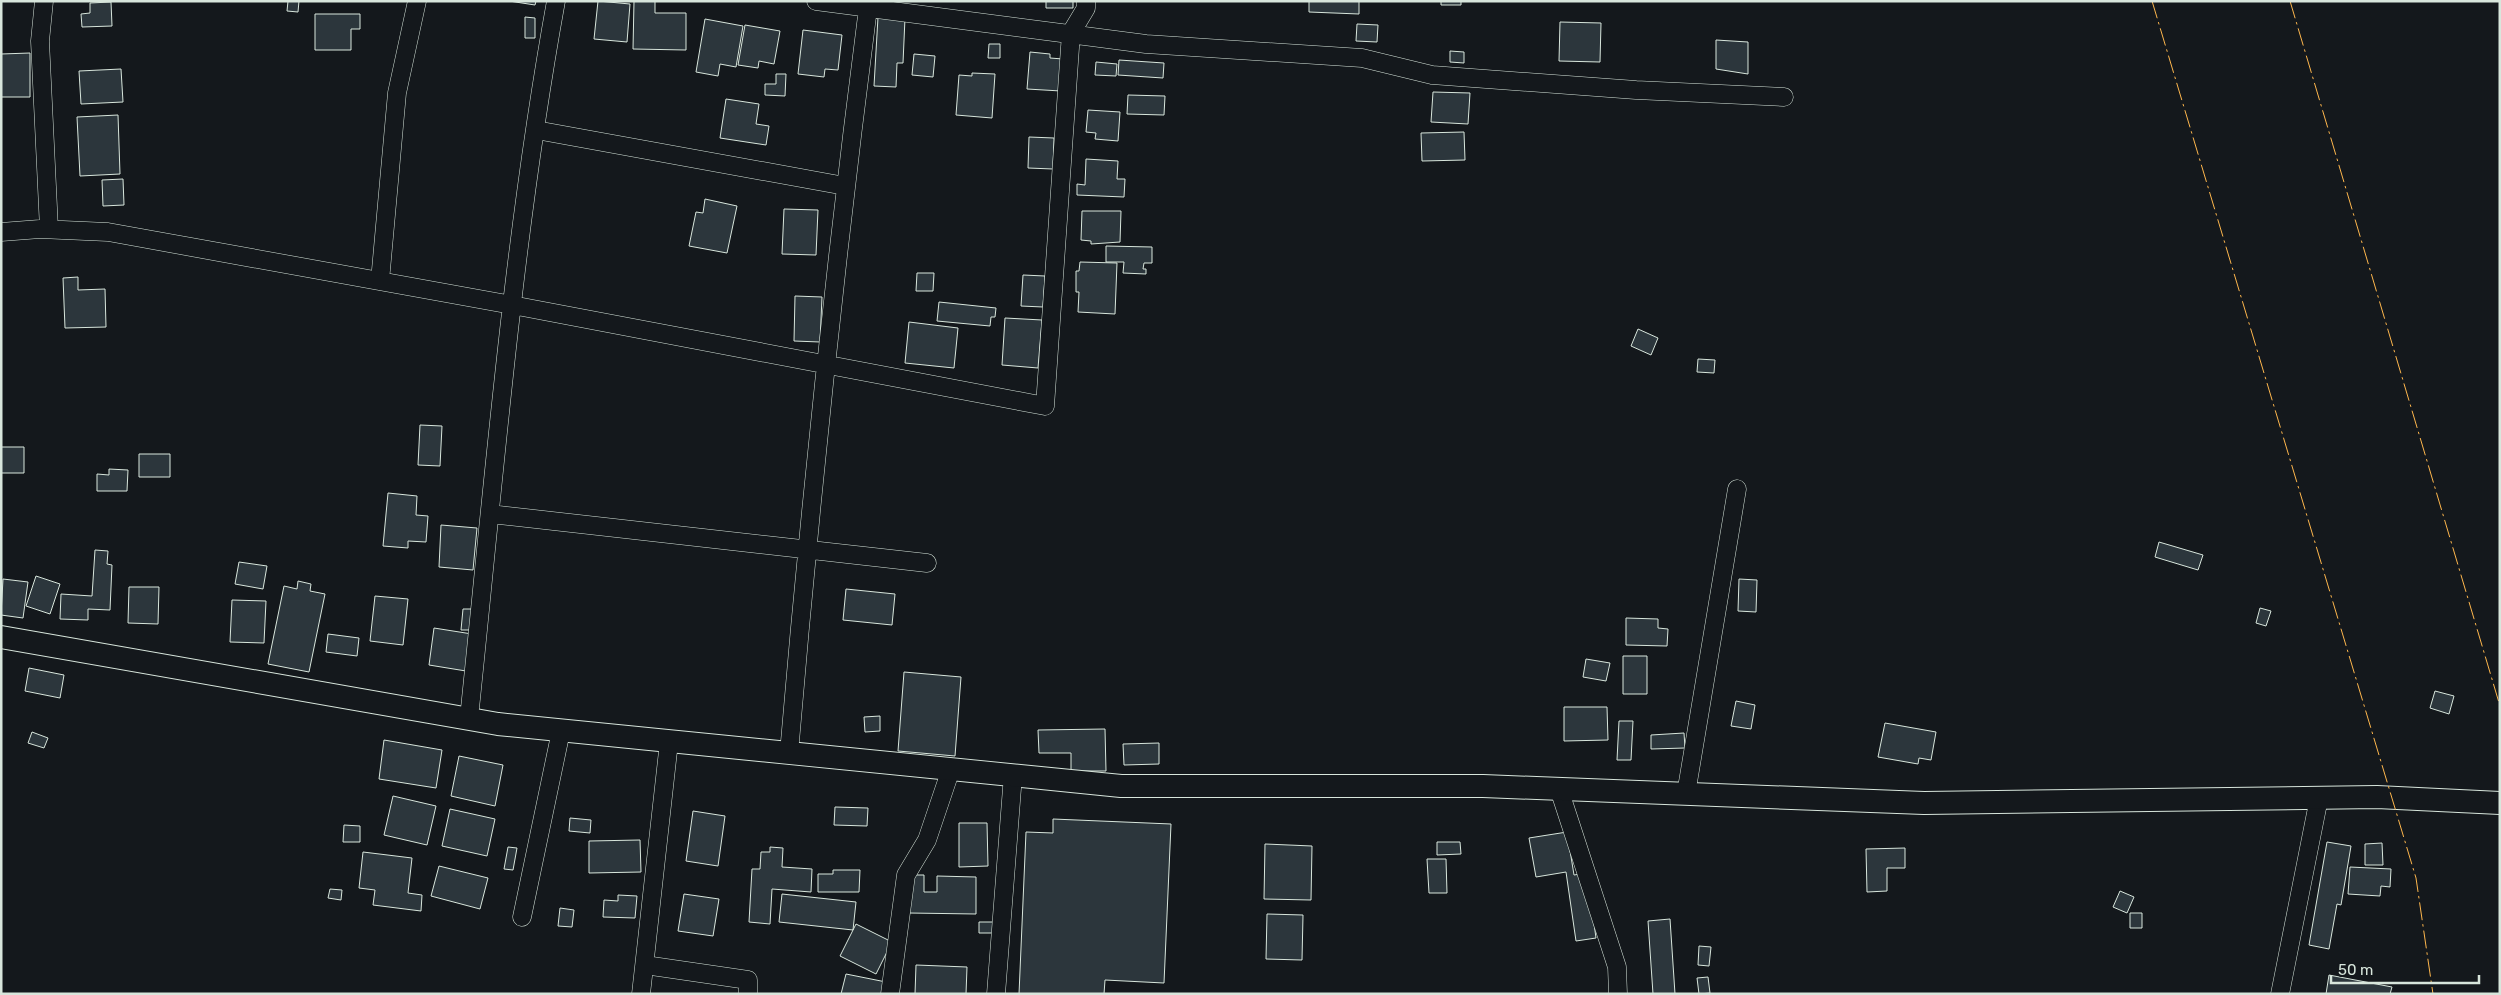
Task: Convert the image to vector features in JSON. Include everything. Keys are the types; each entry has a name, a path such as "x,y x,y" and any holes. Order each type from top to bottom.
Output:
{"street":[{"path":"44,1 40,41 49,229"},
{"path":"380,281 397,93 417,1"},
{"path":"469,718 512,304 556,1"},
{"path":"816,1 1146,44 1362,58 1432,75 1636,90 1784,98"},
{"path":"1,232 49,229 108,232 512,304 1045,406 1071,33 1086,8 1086,1"},
{"path":"789,753 806,548 845,186 868,8"},
{"path":"536,130 845,186"},
{"path":"1686,794 1736,489"},
{"path":"490,514 927,562"},
{"path":"1,637 498,724 1121,786 1483,786 1924,803 2377,797 2500,803"},
{"path":"522,916 562,731"},
{"path":"641,994 669,742"},
{"path":"890,994 906,875 927,840 951,769"},
{"path":"996,994 1013,775"},
{"path":"1559,789 1617,967 1618,994"},
{"path":"2280,994 2319,798"},
{"path":"644,965 748,980 748,994"}],"building":[{"path":"288,1 299,1 298,12 287,11"},
{"path":"509,1 536,1 535,5"},
{"path":"598,1 630,4 627,42 594,39"},
{"path":"634,1 655,1 655,13 686,13 686,50 633,49"},
{"path":"1046,1 1073,1 1073,8 1046,8"},
{"path":"1309,1 1359,1 1359,14 1309,12"},
{"path":"1441,1 1461,1 1461,5 1441,5"},
{"path":"111,2 112,26 82,27 81,14 90,13 90,3"},
{"path":"315,14 360,14 360,29 351,29 351,50 315,50"},
{"path":"525,17 535,18 535,38 525,38"},
{"path":"878,17 905,18 903,63 897,63 896,87 874,86"},
{"path":"705,19 743,26 736,67 720,64 718,76 696,72"},
{"path":"1560,22 1601,23 1600,62 1559,61"},
{"path":"1357,24 1378,25 1377,42 1356,41"},
{"path":"745,25 780,31 774,64 759,61 758,68 738,65"},
{"path":"803,30 842,35 838,70 825,69 824,77 798,74"},
{"path":"1716,40 1748,42 1748,74 1716,69"},
{"path":"989,44 1000,44 1000,58 988,58"},
{"path":"1450,51 1464,52 1464,63 1450,62"},
{"path":"1030,52 1050,54 1050,58 1063,59 1061,91 1027,89"},
{"path":"30,53 30,97 1,97 1,54"},
{"path":"914,54 935,56 933,77 912,75"},
{"path":"1119,60 1164,63 1163,78 1118,75"},
{"path":"1096,62 1117,64 1116,76 1095,75"},
{"path":"121,69 123,102 81,104 79,71"},
{"path":"972,73 995,74 992,118 956,115 959,75 972,76"},
{"path":"776,74 786,74 785,96 765,95 765,84 776,84"},
{"path":"1433,92 1470,93 1468,124 1431,122"},
{"path":"1128,95 1165,96 1164,115 1127,114"},
{"path":"726,99 759,104 756,124 769,126 766,145 720,138"},
{"path":"1088,110 1120,112 1118,141 1095,139 1096,133 1086,132"},
{"path":"118,115 120,174 80,176 77,117"},
{"path":"1464,132 1465,160 1422,161 1421,133"},
{"path":"1029,137 1054,138 1053,169 1028,168"},
{"path":"1086,159 1118,161 1117,179 1125,179 1124,197 1077,195 1077,184 1085,185"},
{"path":"123,179 124,205 103,206 102,180"},
{"path":"705,199 737,206 727,253 689,246 696,212 703,213"},
{"path":"784,209 818,210 816,255 782,254"},
{"path":"1082,211 1121,211 1120,242 1091,244 1091,241 1081,240"},
{"path":"1106,246 1152,247 1152,263 1144,263 1143,269 1146,269 1146,274 1123,273 1124,262 1106,262"},
{"path":"1080,262 1117,263 1115,314 1078,312 1079,292 1076,292 1076,271 1079,271"},
{"path":"917,273 934,273 933,291 916,291"},
{"path":"1023,275 1045,276 1043,307 1021,306"},
{"path":"78,277 78,290 105,289 106,327 65,328 63,278"},
{"path":"795,296 822,297 820,342 794,341"},
{"path":"939,302 996,308 995,317 991,317 990,326 937,321"},
{"path":"1005,318 1042,320 1038,368 1002,365"},
{"path":"909,322 958,328 954,368 905,363"},
{"path":"1638,329 1658,338 1651,355 1631,346"},
{"path":"1698,359 1715,360 1714,373 1697,372"},
{"path":"420,425 442,426 440,466 418,465"},
{"path":"1,447 24,447 24,473 1,473"},
{"path":"139,454 170,454 170,477 139,477"},
{"path":"109,469 128,470 127,491 97,491 97,474 109,475"},
{"path":"388,493 417,496 416,515 428,516 426,542 408,541 408,548 383,546"},
{"path":"441,525 477,528 473,570 439,567"},
{"path":"2159,542 2203,555 2198,570 2155,557"},
{"path":"95,550 108,551 107,564 112,565 110,610 88,609 88,620 60,619 61,594 92,596"},
{"path":"239,562 267,566 263,589 235,584"},
{"path":"36,576 60,584 50,614 26,606"},
{"path":"3,579 28,582 23,618 1,615"},
{"path":"1739,579 1757,580 1756,612 1738,611"},
{"path":"298,581 311,584 310,591 325,594 309,672 268,664 284,586 297,589"},
{"path":"129,587 159,587 158,624 128,623"},
{"path":"846,589 895,594 892,625 843,620"},
{"path":"375,596 408,599 403,645 370,641"},
{"path":"232,600 266,601 264,643 230,642"},
{"path":"2260,608 2271,611 2266,626 2256,623"},
{"path":"463,609 474,609 473,630 461,630"},
{"path":"1626,618 1658,619 1658,628 1668,629 1667,646 1626,645"},
{"path":"434,628 472,634 466,671 429,665"},
{"path":"328,634 359,638 357,656 326,652"},
{"path":"1623,656 1647,656 1647,694 1623,694"},
{"path":"1586,659 1610,663 1606,681 1583,677"},
{"path":"29,668 64,675 60,698 25,691"},
{"path":"904,672 961,677 955,756 898,751"},
{"path":"2435,691 2454,696 2449,714 2430,708"},
{"path":"1736,701 1755,705 1751,729 1731,726"},
{"path":"1564,707 1607,707 1608,740 1564,741"},
{"path":"880,716 880,731 865,732 864,717"},
{"path":"1619,721 1633,721 1631,760 1617,760"},
{"path":"1885,723 1936,732 1931,760 1919,758 1918,764 1878,757"},
{"path":"1105,729 1106,771 1071,771 1071,753 1039,753 1038,730"},
{"path":"32,732 48,738 44,748 28,743"},
{"path":"1684,733 1685,748 1651,749 1651,735"},
{"path":"384,740 442,750 436,788 379,779"},
{"path":"1159,743 1159,764 1124,765 1123,744"},
{"path":"459,756 503,765 495,806 451,796"},
{"path":"393,796 436,806 427,845 384,835"},
{"path":"835,807 868,808 867,826 834,825"},
{"path":"450,809 495,819 487,856 442,846"},
{"path":"693,811 725,816 718,866 686,861"},
{"path":"570,818 591,820 590,833 569,831"},
{"path":"1053,819 1171,824 1164,983 1105,980 1104,994 1019,994 1026,832 1053,833"},
{"path":"959,823 987,823 988,866 959,867"},
{"path":"344,825 360,826 360,842 343,842"},
{"path":"1567,832 1574,875 1587,873 1596,938 1576,941 1566,872 1536,877 1529,838"},
{"path":"640,840 641,872 589,873 589,841"},
{"path":"1437,842 1460,842 1461,854 1437,855"},
{"path":"2327,842 2351,846 2341,905 2337,904 2329,949 2309,945"},
{"path":"2382,843 2383,865 2365,865 2365,844"},
{"path":"1265,844 1312,846 1311,900 1264,899"},
{"path":"508,847 517,848 513,870 504,869"},
{"path":"770,847 783,848 782,867 812,869 811,892 772,889 770,924 749,922 752,869 760,869 761,852 770,852"},
{"path":"1905,848 1905,868 1887,868 1887,891 1867,892 1866,849"},
{"path":"363,852 412,858 408,893 422,895 421,911 373,905 375,890 359,888"},
{"path":"1427,859 1446,859 1447,893 1429,893"},
{"path":"439,866 488,878 480,909 431,896"},
{"path":"2350,867 2391,869 2390,887 2381,886 2380,896 2348,894"},
{"path":"833,870 860,870 859,892 818,892 818,874 833,874"},
{"path":"910,875 924,875 924,892 937,892 937,876 976,877 976,914 909,913"},
{"path":"330,889 342,890 341,900 328,898"},
{"path":"2120,891 2134,897 2127,913 2113,907"},
{"path":"684,894 719,899 713,936 678,931"},
{"path":"782,894 856,902 853,930 779,922"},
{"path":"618,895 637,896 635,918 603,917 604,900 618,901"},
{"path":"560,908 574,910 572,927 558,926"},
{"path":"2130,913 2142,913 2142,928 2130,928"},
{"path":"1267,914 1303,915 1302,960 1266,959"},
{"path":"1670,919 1675,994 1653,994 1648,921"},
{"path":"979,922 995,922 995,933 979,933"},
{"path":"856,924 892,942 876,974 840,956"},
{"path":"1699,946 1711,947 1709,966 1698,965"},
{"path":"916,965 967,967 966,994 915,994"},
{"path":"846,974 886,982 883,994 841,994"},
{"path":"2329,975 2392,987 2390,994 2326,994"},
{"path":"1708,977 1710,993 1699,994 1697,978"}],"power":[{"path":"2152,1 2416,878 2433,994"},
{"path":"2290,1 2500,706"}]}
